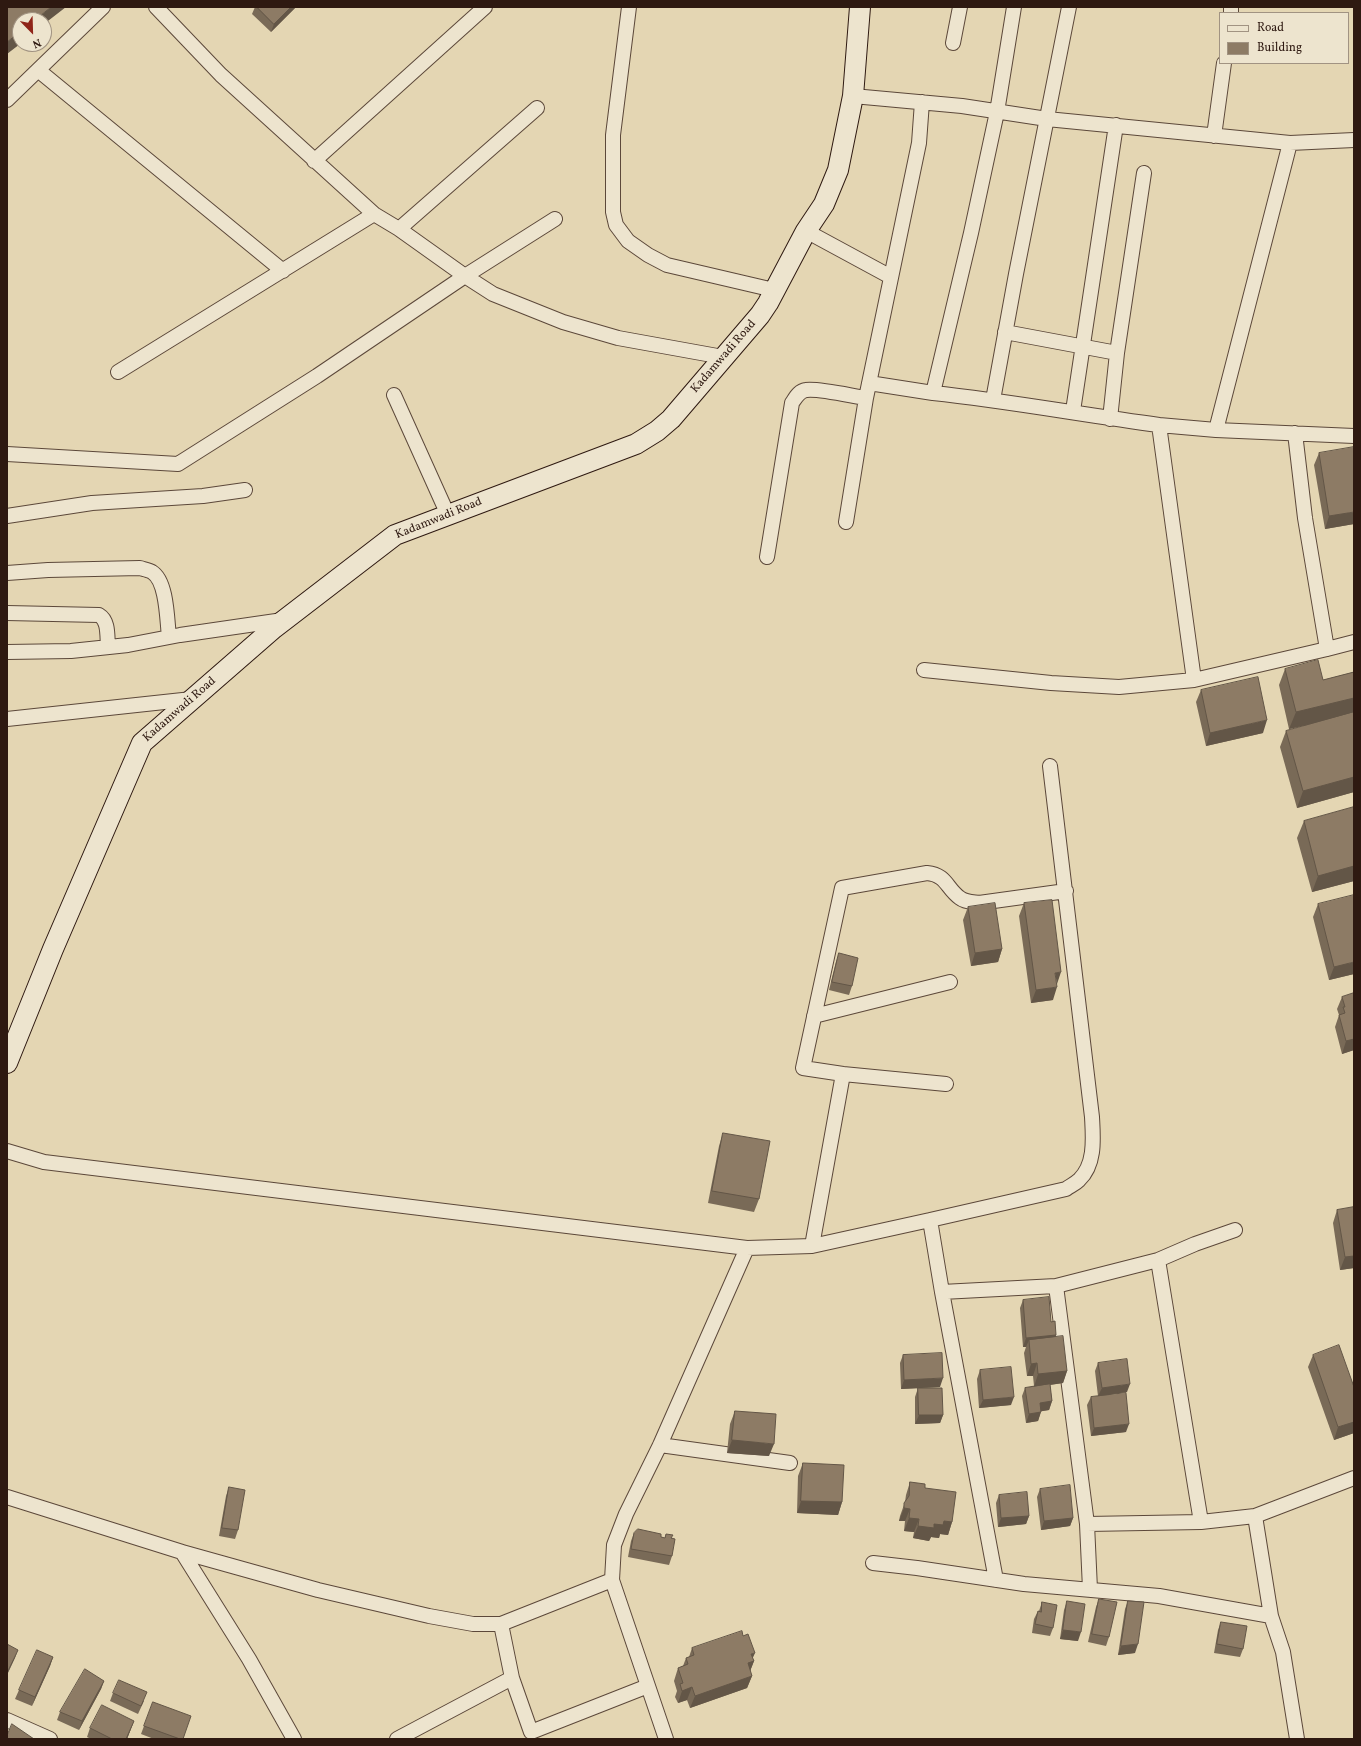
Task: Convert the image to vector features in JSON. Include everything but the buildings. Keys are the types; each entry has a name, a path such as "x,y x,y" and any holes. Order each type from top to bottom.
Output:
{"street":[{"path":"7,100 103,7"},
{"path":"156,7 221,74 374,214 399,229 493,294 563,322 618,338 723,357"},
{"path":"314,160 485,7"},
{"path":"629,7 613,135 613,212 616,225 628,241 648,255 667,265 774,290"},
{"name":"Kadamwadi Road","path":"7,1063 56,942 142,743 283,620 395,535 636,444 657,431 671,419 760,315 768,303 806,231 824,204 838,170 854,96 860,7"},
{"path":"953,43 960,7"},
{"path":"933,393 971,232 997,112 1014,7"},
{"path":"994,400 1005,332 1068,7"},
{"path":"1214,136 1224,64"},
{"path":"38,70 283,271"},
{"path":"854,96 962,106 1047,119 1290,143 1354,140"},
{"path":"846,522 866,398 919,143 922,102"},
{"path":"399,229 537,108"},
{"path":"1072,411 1116,126"},
{"path":"1216,430 1290,143"},
{"path":"1110,419 1117,353 1144,173"},
{"path":"118,372 374,214"},
{"path":"7,454 178,464 317,376 465,276 554,219"},
{"path":"806,231 891,277"},
{"path":"1005,332 1117,353"},
{"path":"869,383 1072,411 1110,419 1159,425 1216,430 1354,436"},
{"path":"767,557 792,403 797,394 805,390 814,390 866,398"},
{"path":"394,395 448,515"},
{"path":"1159,425 1194,680"},
{"path":"1295,433 1305,518 1327,649"},
{"path":"7,516 92,503 203,496 245,490"},
{"path":"7,573 48,570 140,568 152,571 158,579 163,591 169,637"},
{"path":"7,613 99,615 104,618 106,625 108,648"},
{"path":"7,652 71,651 108,648 169,637 283,620"},
{"path":"924,670 1051,683 1119,687 1194,680 1354,642"},
{"path":"7,719 192,699"},
{"path":"7,1151 44,1162 747,1248 812,1246 1066,1189 1080,1180 1089,1165 1094,1146 1066,891 1050,766"},
{"path":"946,1084 843,1074 803,1068 842,888 927,873 941,877 960,898 968,902 979,903 1066,891"},
{"path":"814,1016 950,982"},
{"path":"812,1246 843,1074"},
{"path":"930,1220 996,1580"},
{"path":"942,1292 1056,1286 1158,1260 1195,1244 1236,1230"},
{"path":"666,1739 612,1580 614,1546 626,1514 660,1445 747,1248"},
{"path":"1158,1260 1201,1522"},
{"path":"1056,1286 1087,1524 1090,1589"},
{"path":"660,1445 790,1463"},
{"path":"1087,1524 1201,1522 1256,1516 1354,1478"},
{"path":"7,1497 182,1552 318,1590 428,1616 474,1624 501,1624 612,1580"},
{"path":"1256,1516 1271,1616 1283,1652 1297,1739"},
{"path":"182,1552 248,1659 294,1739"},
{"path":"873,1563 1024,1584 1159,1596 1271,1616"},
{"path":"501,1624 512,1678 532,1736 648,1686"},
{"path":"397,1739 512,1678"},
{"path":"7,1720 50,1739"}]}
